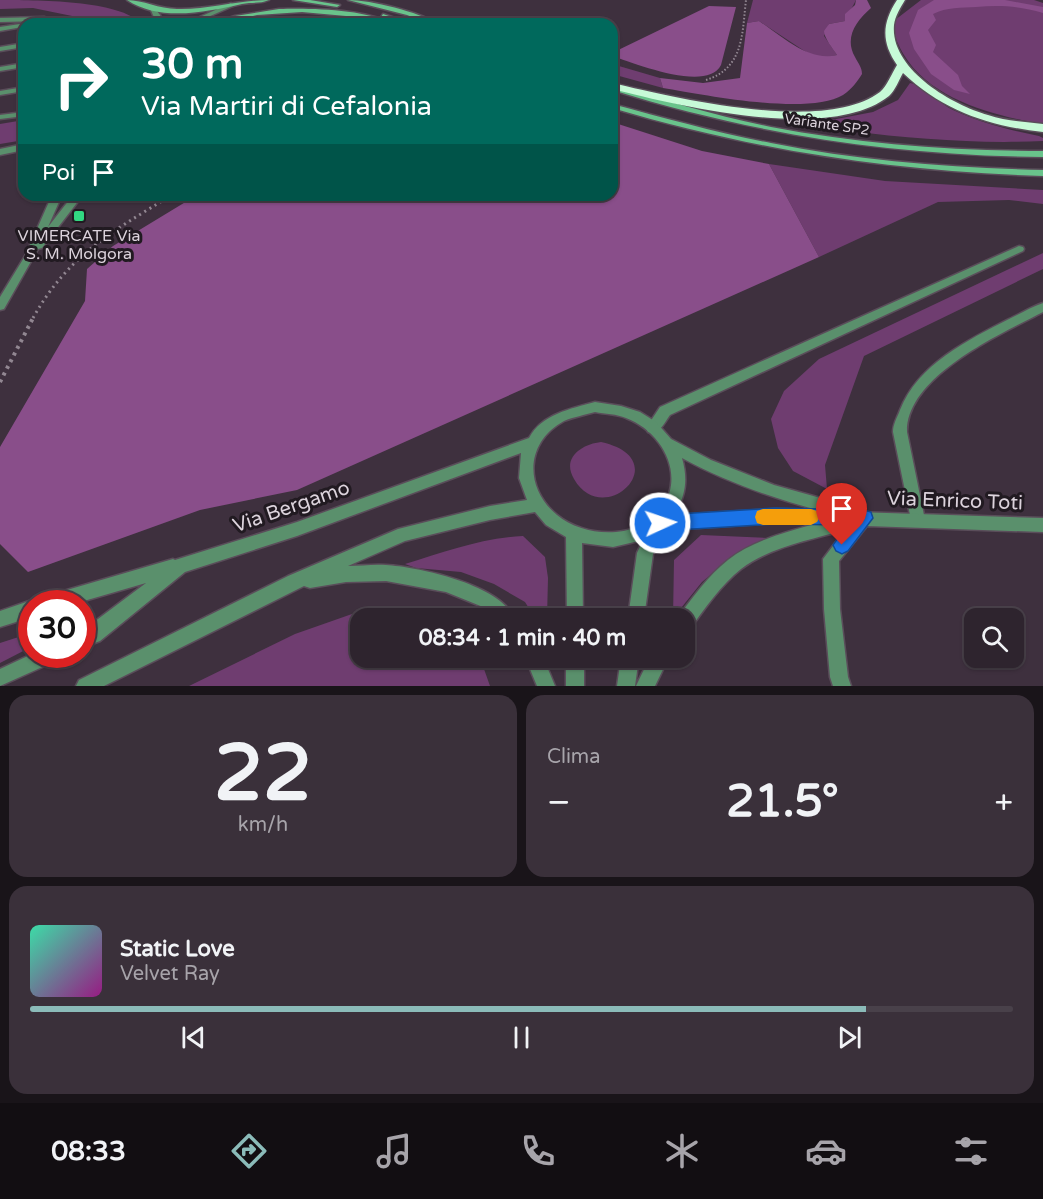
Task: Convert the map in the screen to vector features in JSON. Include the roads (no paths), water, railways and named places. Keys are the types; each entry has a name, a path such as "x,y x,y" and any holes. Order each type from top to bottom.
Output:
{"highway":[{"path":"901,0 893,13 889,34 901,67 939,96 962,109 1001,122 1043,128"},
{"path":"893,13 909,0"},
{"path":"618,88 684,104 734,111 812,114 847,110 879,97 890,89 898,78 901,67"}],"main road":[{"path":"130,0 151,7 193,9 231,5 251,0"},
{"path":"242,2 266,0"},
{"path":"296,0 351,7 388,18"},
{"path":"351,0 419,18"},
{"path":"237,18 257,13 301,10 352,14 367,18"},
{"name":"Variante SP2","path":"618,89 682,110 809,136 942,151 1043,154"},
{"name":"Variante SP2","path":"618,108 725,137 835,158 992,172 1043,173"},
{"path":"893,164 1043,180"}],"street":[{"path":"201,18 231,5"},
{"path":"151,7 157,18"},
{"path":"0,14 28,14 41,18"},
{"path":"0,20 18,20"},
{"path":"0,29 18,27"},
{"path":"0,49 18,46"},
{"path":"0,69 18,66"},
{"path":"0,93 18,90"},
{"path":"0,117 18,115"},
{"path":"0,152 18,149"},
{"path":"0,306 30,256 54,201"},
{"path":"30,256 73,201"},
{"path":"653,428 664,411 1019,249"},
{"path":"917,520 899,428 919,385 945,361 1043,307"},
{"path":"637,608 645,553 660,523 672,509 678,492 679,475 675,458 667,443 653,428 636,416 616,410 585,408 556,417 541,428 531,443 526,458 525,474 537,505 554,522 574,534 597,540 620,540 642,534 660,523"},
{"name":"Via Bergamo","path":"96,633 180,566 297,529 531,443"},
{"name":"Via Enrico Toti","path":"667,443 705,464 773,491 864,518"},
{"path":"85,686 294,582 403,534 490,513 537,505"},
{"name":"Via Enrico Toti","path":"660,523 775,516 1043,525"},
{"path":"695,609 741,560 786,540 864,518"},
{"path":"842,686 839,677 832,609 831,559 864,518"},
{"path":"574,534 575,608"},
{"path":"95,590 180,566"},
{"path":"294,582 346,574 396,575 446,584 489,601 496,608"},
{"path":"0,619 18,613"},
{"path":"0,678 22,668"},
{"path":"539,668 546,686"},
{"path":"575,668 575,686"},
{"path":"626,686 628,668"},
{"path":"645,686 654,668"}],"place":[{"name":"VIMERCATE Via S. M. Molgora","path":"79,216"}]}
